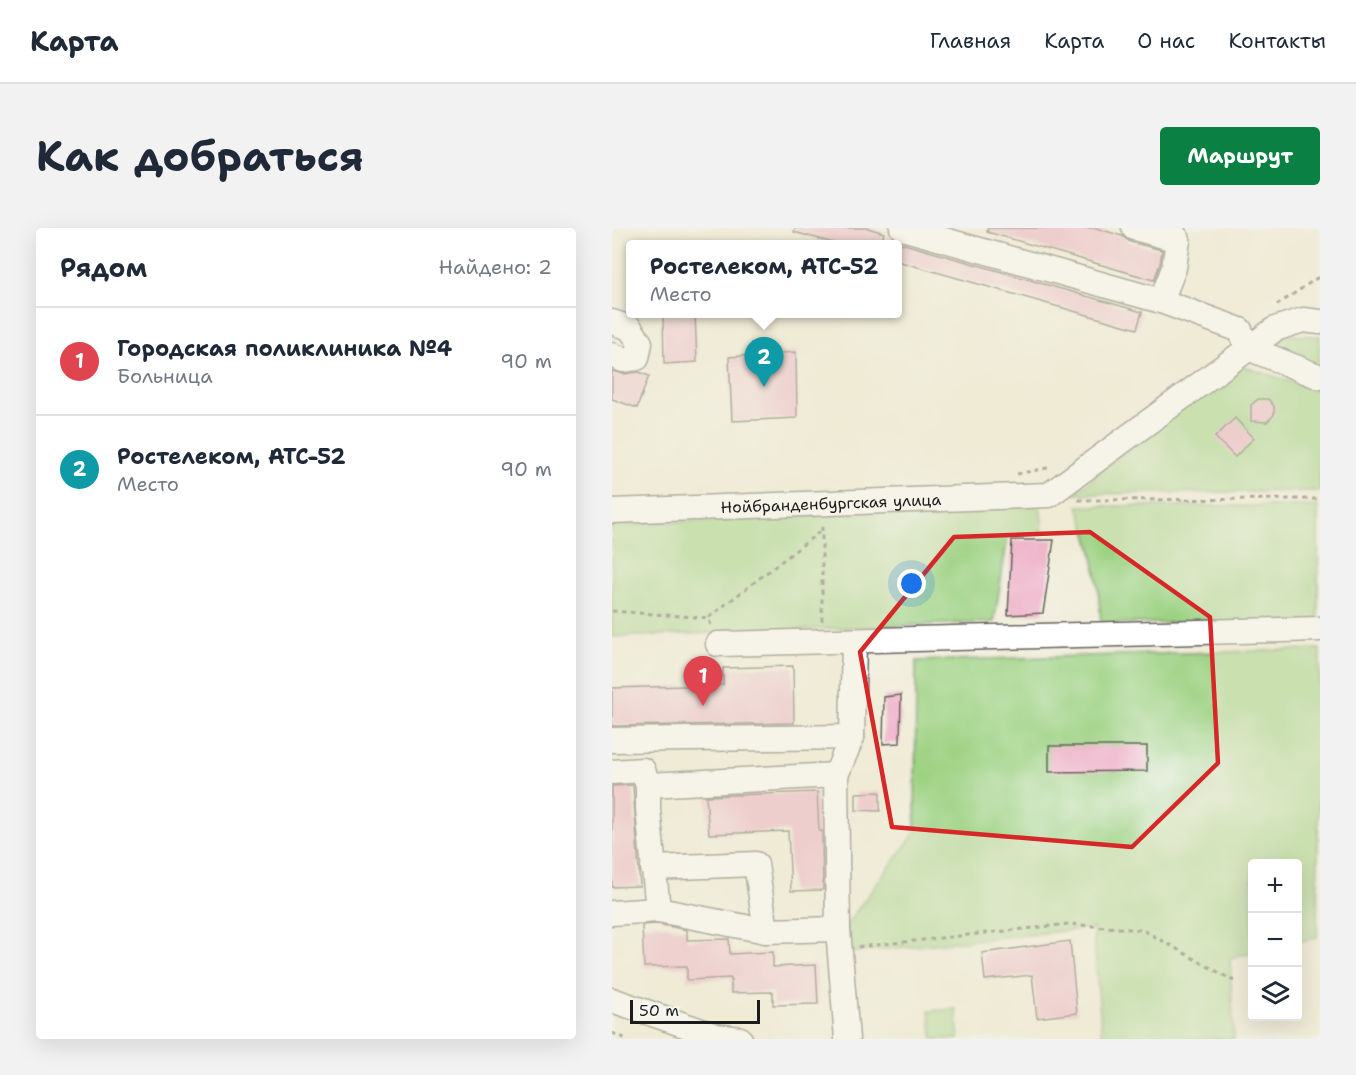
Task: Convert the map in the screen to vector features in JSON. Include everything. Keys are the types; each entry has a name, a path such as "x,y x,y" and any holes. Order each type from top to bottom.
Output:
{"street":[{"path":"902,228 1161,301 1240,330 1248,348 1320,377"},
{"path":"1134,228 1174,234 1174,268 1161,301"},
{"path":"1050,495 1275,329 1303,320 1320,322"},
{"path":"612,322 630,328 640,343 637,358 623,360 612,355"},
{"name":"Нойбранденбургская улица","path":"612,511 1050,495"},
{"path":"718,644 1320,629"},
{"path":"847,1039 837,929 836,775 852,737 854,641"},
{"path":"612,740 852,737"},
{"path":"612,772 643,770 648,785 657,910"},
{"path":"648,785 836,775"},
{"path":"653,868 756,864 766,931"},
{"path":"612,913 657,910 766,931 837,929"},
{"path":"612,1000 716,1036 740,1039"}],"path":[{"path":"1276,306 1320,276"},
{"path":"1009,476 1052,466"},
{"path":"1050,495 1075,500 1317,499"},
{"path":"822,504 822,624"},
{"path":"612,611 708,618 822,530"},
{"path":"708,618 718,644"},
{"path":"857,947 1069,924 1143,930 1234,981"},
{"path":"612,1034 627,1039"}],"highlighted area":[{"path":"1090,532 1210,617 1218,763 1132,847 892,827 860,652 954,537"}],"green space":[{"path":"1286,335 1320,336 1318,369 1272,346"},
{"path":"1236,364 1320,391 1320,491 1074,494 1140,439"},
{"path":"1040,505 1043,531 1008,536 994,622 612,637 612,525"},
{"path":"1078,506 1318,506 1318,623 1101,623 1094,564"},
{"path":"1320,649 1317,937 1302,941 1302,859 1248,859 1248,953 1230,958 1234,1039 1102,1039 1093,928 846,953 842,930 915,833 916,661"},
{"path":"956,1009 959,1039 933,1039 929,1011"}],"building":[{"path":"795,228 868,228 884,233 882,240 823,240 794,232"},
{"path":"988,228 1096,228 1122,236 1130,242 1162,250 1160,264 1154,280 987,232"},
{"path":"902,243 1142,312 1137,329 902,262"},
{"path":"663,318 695,318 697,362 664,364"},
{"path":"796,352 797,418 732,421 729,357"},
{"path":"612,371 624,374 639,372 649,376 637,408 612,399"},
{"path":"1258,399 1268,399 1274,406 1274,415 1267,422 1251,421 1251,405"},
{"path":"1235,418 1254,438 1235,457 1215,437"},
{"path":"1012,540 1054,540 1043,613 1008,615"},
{"path":"793,666 794,723 612,726 612,688 723,685 723,668"},
{"path":"901,695 900,743 883,744 884,697"},
{"path":"1049,746 1147,746 1147,771 1049,772"},
{"path":"633,785 640,886 612,887 612,786"},
{"path":"817,792 819,831 822,831 823,890 791,891 788,831 709,834 706,796"},
{"path":"880,792 880,811 856,810 856,793"},
{"path":"657,924 687,930 687,940 729,939 730,954 773,952 773,967 816,965 818,1004 773,1005 773,992 731,993 731,978 687,980 687,966 644,967 642,925"},
{"path":"1070,941 1077,1013 1037,1018 1032,975 985,980 982,953"}],"place":[{"name":"Ростелеком, АТС-52","path":"764,387"},
{"name":"Городская поликлиника №4","path":"703,706"}]}
